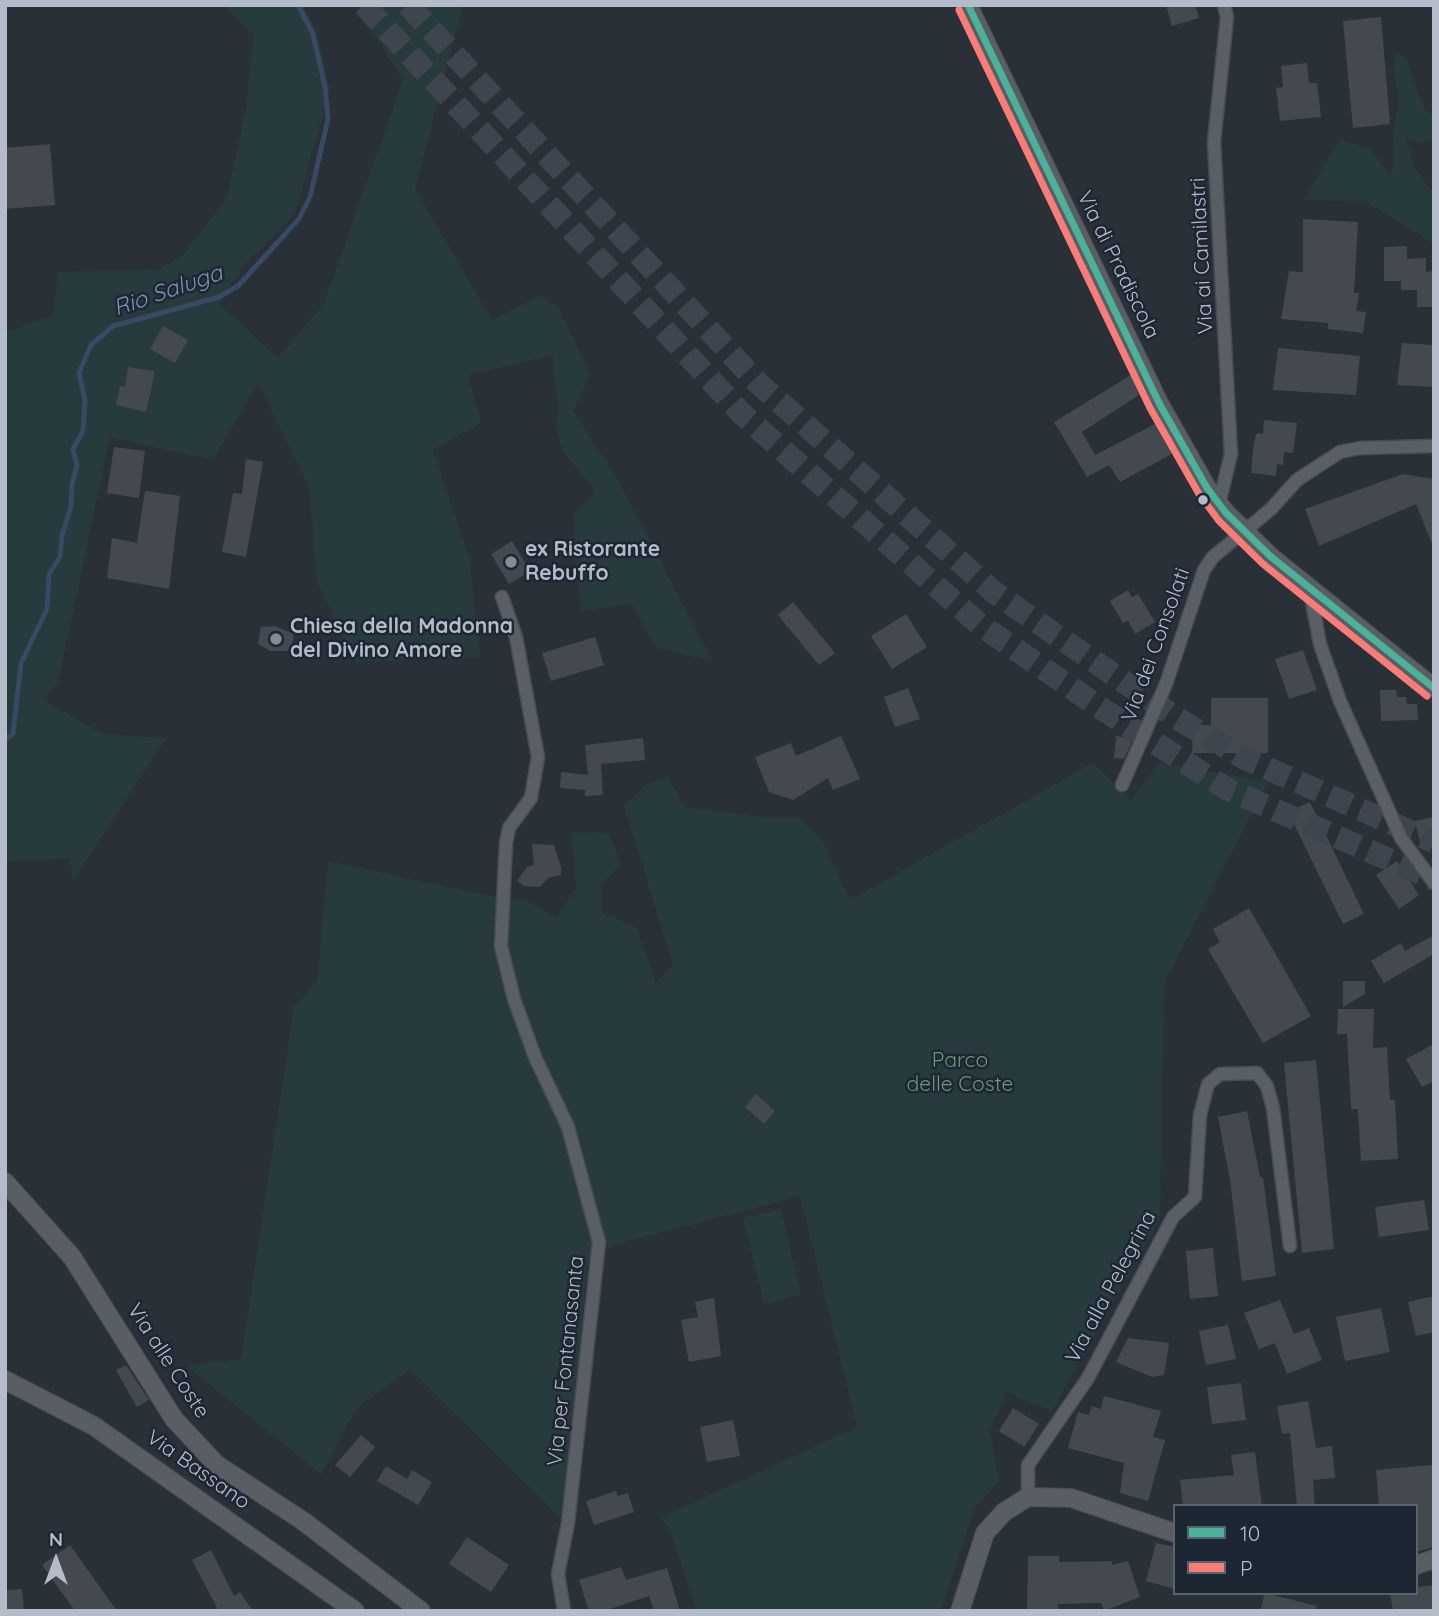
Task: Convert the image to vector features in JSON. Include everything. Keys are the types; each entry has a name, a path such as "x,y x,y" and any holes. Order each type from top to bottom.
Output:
{"street":[{"name":"Via di Pradiscola","path":"968,5 1159,403 1185,454 1219,504 1245,533 1310,590 1434,688"},
{"name":"Via ai Camilastri","path":"1219,504 1231,454 1214,142 1227,17 1224,5"},
{"name":"Via dei Consolati","path":"1122,785 1166,684 1204,570 1222,549 1245,533 1297,480 1340,452 1360,448 1434,446"},
{"path":"1310,590 1320,643 1340,701 1401,838 1434,883"},
{"name":"Via per Fontanasanta","path":"502,597 519,649 538,757 531,798 509,828 506,843 501,946 514,999 535,1057 568,1127 599,1242 568,1523 558,1573 564,1611"},
{"name":"Via alla Pelegrina","path":"1028,1497 1028,1465 1088,1378 1173,1217 1195,1197 1200,1115 1208,1084 1220,1074 1257,1073 1267,1086 1273,1108 1290,1246"},
{"name":"Via alle Coste","path":"5,1182 72,1257 174,1419 216,1464 303,1521 421,1611"},
{"name":"Via Bassano","path":"5,1380 94,1426 355,1611"},
{"path":"960,1611 985,1533 1004,1512 1028,1497 1071,1498 1173,1532"}],"green space":[{"path":"223,5 303,5 316,31 330,89 295,214 242,268 219,304 278,358 324,303 403,80 366,21 362,5 463,5 415,189 492,320 540,295 559,308 590,375 573,411 619,482 713,662 655,647 632,604 581,611 573,514 596,492 563,452 556,429 558,408 552,355 468,375 481,424 433,449 469,556 480,657 356,662 317,582 309,487 258,383 213,460 110,437 58,683 44,700 102,734 166,738 73,881 70,858 5,862 5,333 53,315 58,272 160,269 182,256 227,198 246,107 254,35"},
{"path":"1395,52 1407,60 1425,111 1434,115 1434,138 1419,142 1406,137 1414,167 1434,195 1434,244 1365,201 1304,200 1340,139 1371,149 1390,176 1394,167 1393,135 1399,101 1394,73"},
{"name":"Parco delle Coste","path":"1093,763 1131,800 1159,763 1268,782 1164,983 1160,1218 1052,1411 1006,1392 990,1431 999,1482 976,1506 940,1611 696,1611 670,1529 660,1518 857,1427 800,1196 613,1245 587,1262 566,1513 557,1515 410,1369 357,1408 321,1474 187,1366 241,1359 294,1007 317,982 328,861 480,894 526,901 557,918 576,887 571,832 609,833 621,865 601,885 602,913 636,927 656,983 673,965 624,806 647,784 668,776 684,807 780,819 799,818 821,838 850,900"},
{"path":"781,1209 801,1295 764,1304 743,1218"}],"building":[{"path":"1166,5 1195,5 1199,18 1172,26"},
{"path":"1381,17 1390,124 1353,128 1343,21"},
{"path":"1307,63 1309,83 1317,83 1321,117 1280,121 1276,88 1283,87 1281,66"},
{"path":"50,144 55,205 5,209 5,148"},
{"path":"1303,219 1358,222 1354,293 1359,293 1356,311 1366,312 1363,333 1328,329 1328,323 1281,319 1289,271 1303,272"},
{"path":"1407,246 1407,259 1426,258 1426,272 1434,271 1434,307 1417,307 1417,290 1401,290 1401,281 1384,281 1384,247"},
{"path":"163,326 188,340 175,363 150,349"},
{"path":"1402,343 1434,345 1434,387 1397,385"},
{"path":"1278,348 1360,356 1356,395 1273,390"},
{"path":"128,367 155,371 146,412 116,405 120,386 125,387"},
{"path":"1131,375 1139,395 1082,432 1095,455 1157,423 1172,454 1120,482 1109,465 1087,477 1054,422"},
{"path":"1264,420 1297,423 1293,453 1284,452 1283,465 1277,464 1276,476 1251,473 1254,441 1257,433 1263,434"},
{"path":"114,447 145,451 139,498 107,493"},
{"path":"246,459 263,462 246,557 222,552 233,493 242,494"},
{"path":"1403,474 1434,479 1434,549 1416,504 1319,546 1305,509"},
{"path":"145,491 180,496 169,589 107,578 112,538 137,543"},
{"name":"ex Ristorante Rebuffo","path":"512,541 530,571 509,584 491,554"},
{"path":"1128,590 1132,597 1138,594 1155,622 1135,634 1128,620 1123,623 1110,601"},
{"path":"793,602 835,653 819,665 778,615"},
{"path":"906,614 927,647 892,669 871,636"},
{"name":"Chiesa della Madonna del Divino Amore","path":"275,626 294,634 291,651 270,651 258,644 261,627"},
{"path":"595,637 604,665 551,681 542,653"},
{"path":"1303,650 1317,690 1289,699 1275,659"},
{"path":"908,688 920,719 895,727 884,697"},
{"path":"1380,690 1396,690 1397,697 1406,697 1407,704 1417,704 1418,720 1381,721"},
{"path":"1211,698 1268,698 1268,753 1192,753 1193,725 1211,725"},
{"path":"841,736 860,779 833,790 828,778 793,800 769,792 755,757 791,743 796,756"},
{"path":"1116,736 1133,739 1124,759 1114,758"},
{"path":"643,738 645,760 601,764 603,795 585,796 585,790 560,788 561,772 588,775 585,745"},
{"path":"1310,802 1364,914 1343,924 1288,812"},
{"path":"1434,817 1434,847 1422,850 1415,821"},
{"path":"532,844 554,845 561,867 561,875 548,878 540,887 524,886 517,881 527,867 534,865"},
{"path":"1397,861 1419,895 1399,909 1376,875"},
{"path":"1249,908 1311,1016 1263,1043 1208,949 1220,942 1213,929"},
{"path":"1434,935 1434,954 1384,983 1371,961 1401,943 1405,951"},
{"path":"1343,981 1365,981 1365,994 1343,1007"},
{"path":"1338,1009 1374,1009 1373,1048 1387,1047 1390,1100 1395,1100 1398,1159 1361,1161 1358,1109 1351,1109 1347,1034 1337,1034"},
{"path":"1434,1044 1434,1081 1422,1087 1406,1059"},
{"path":"1316,1060 1334,1249 1302,1253 1284,1063"},
{"path":"756,1094 775,1111 764,1124 745,1107"},
{"path":"1247,1111 1260,1177 1263,1177 1276,1276 1242,1281 1230,1180 1218,1117"},
{"path":"1424,1200 1429,1230 1379,1237 1375,1207"},
{"path":"1213,1248 1218,1296 1190,1299 1186,1251"},
{"path":"1434,1296 1434,1332 1416,1336 1408,1302"},
{"path":"714,1298 721,1356 689,1362 681,1320 698,1317 695,1302"},
{"path":"1280,1300 1294,1334 1309,1328 1322,1360 1287,1374 1275,1343 1259,1349 1244,1313"},
{"path":"1381,1308 1390,1352 1345,1361 1336,1317"},
{"path":"1228,1325 1236,1359 1206,1365 1199,1331"},
{"path":"1128,1338 1169,1343 1164,1375 1152,1377 1116,1362"},
{"path":"126,1365 149,1400 137,1407 116,1370"},
{"path":"1241,1383 1246,1420 1212,1424 1207,1387"},
{"path":"1104,1396 1161,1411 1153,1437 1165,1440 1148,1501 1120,1493 1124,1463 1068,1448 1078,1412 1089,1415 1092,1406 1101,1409"},
{"path":"1308,1401 1316,1448 1332,1446 1335,1478 1313,1480 1315,1504 1297,1504 1290,1433 1282,1434 1277,1406"},
{"path":"1013,1408 1039,1424 1024,1447 999,1431"},
{"path":"733,1420 740,1456 707,1462 700,1427"},
{"path":"361,1435 375,1447 350,1477 335,1465"},
{"path":"1255,1452 1262,1504 1183,1504 1180,1480 1234,1475 1231,1455"},
{"path":"1432,1465 1434,1547 1418,1551 1418,1504 1379,1504 1376,1470"},
{"path":"386,1466 407,1479 412,1470 432,1482 418,1505 377,1481"},
{"path":"616,1491 618,1496 628,1493 634,1512 594,1525 586,1501"},
{"path":"467,1537 509,1565 491,1592 449,1564"},
{"path":"1156,1543 1173,1547 1173,1588 1146,1581"},
{"path":"70,1545 117,1611 75,1611 42,1565"},
{"path":"211,1550 234,1596 240,1592 253,1611 214,1611 217,1608 192,1560"},
{"path":"1028,1556 1059,1556 1059,1562 1112,1561 1112,1565 1128,1561 1140,1597 1104,1611 1101,1603 1058,1604 1058,1611 1027,1611"},
{"path":"621,1567 626,1580 667,1568 680,1611 654,1611 649,1596 604,1611 589,1611 579,1580"},
{"path":"1434,1585 1434,1611 1393,1611 1390,1595 1418,1595 1418,1587"},
{"path":"22,1589 24,1611 5,1611 5,1590"},
{"path":"1264,1595 1317,1606 1316,1611 1260,1611"}],"waterway":[{"name":"Rio Saluga","path":"5,739 13,734 21,663 47,609 49,574 60,557 62,535 71,507 72,483 77,466 73,449 83,431 85,401 79,373 91,345 113,326 219,297 238,286 299,219 310,197 328,119 325,87 313,34 298,5"}],"tunnel":[{"path":"364,5 742,414 979,624 1099,707 1227,789 1434,879"},
{"path":"408,5 758,383 995,593 1175,717 1244,758 1434,842"}],"transit line":[{"name":"10","path":"968,5 1159,403 1207,488 1226,513 1270,556 1434,688"},
{"name":"P","path":"959,10 1150,408 1199,494 1219,521 1263,564 1427,696"}],"place":[{"name":"ex Ristorante Rebuffo","path":"511,562"},
{"name":"Chiesa della Madonna del Divino Amore","path":"276,639"}]}
